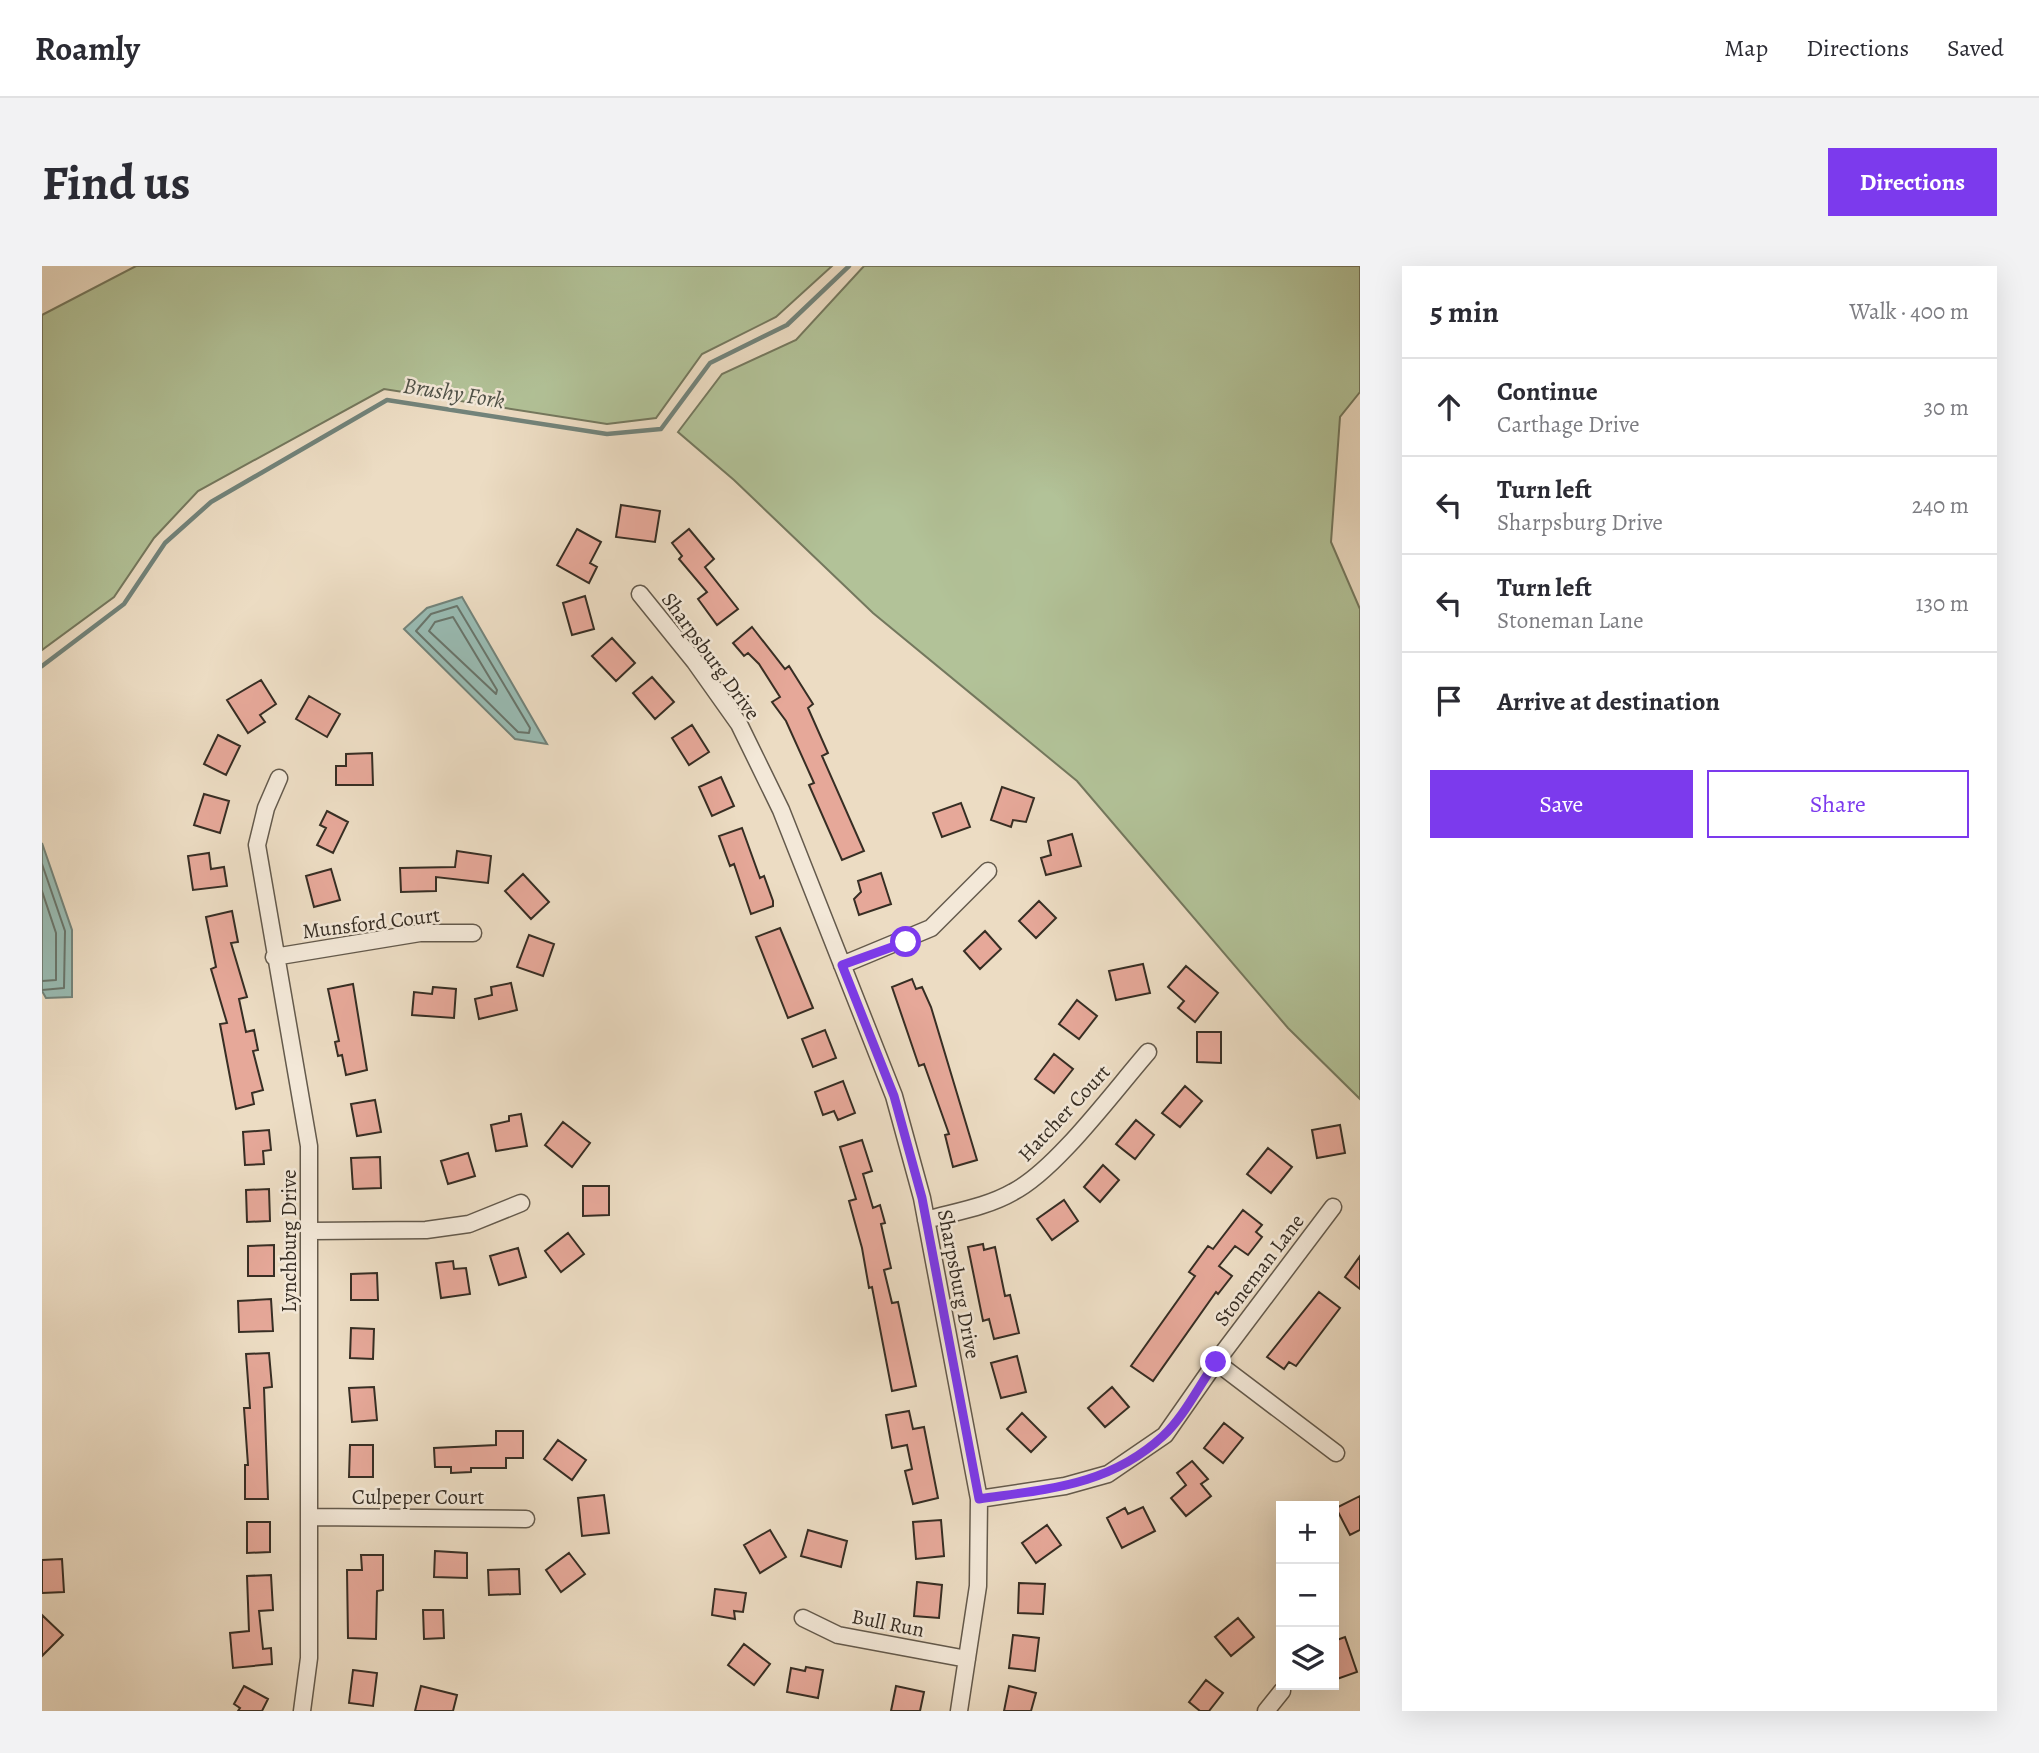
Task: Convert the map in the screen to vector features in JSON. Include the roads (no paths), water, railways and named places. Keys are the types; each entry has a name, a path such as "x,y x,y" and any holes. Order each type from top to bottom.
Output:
{"street":[{"name":"Sharpsburg Drive","path":"640,594 695,662 738,724 781,810 894,1096 926,1220 979,1499 978,1586 959,1711"},
{"name":"Lynchburg Drive","path":"279,778 264,816 257,845 274,957 309,1146 309,1658 302,1711"},
{"path":"842,965 906,942 931,928 988,871"},
{"name":"Munsford Court","path":"274,957 420,933 473,933"},
{"name":"Hatcher Court","path":"926,1220 1014,1192 1041,1172 1148,1052"},
{"path":"311,1231 426,1230 469,1224 521,1203"},
{"name":"Stoneman Lane","path":"979,1499 1065,1486 1108,1474 1165,1435 1216,1362 1333,1207"},
{"path":"1216,1362 1336,1453"},
{"name":"Culpeper Court","path":"309,1517 526,1519"},
{"name":"Bull Run","path":"803,1618 838,1635 967,1659"},
{"path":"1266,1711 1282,1691"}],"water":[{"path":"462,597 547,744 515,739 404,629 427,608"},
{"path":"42,843 72,930 72,997 46,998 42,991"}],"waterway":[{"name":"Brushy Fork","path":"42,666 124,604 165,543 211,502 387,400 607,434 661,429 710,363 787,325 849,266"}]}
